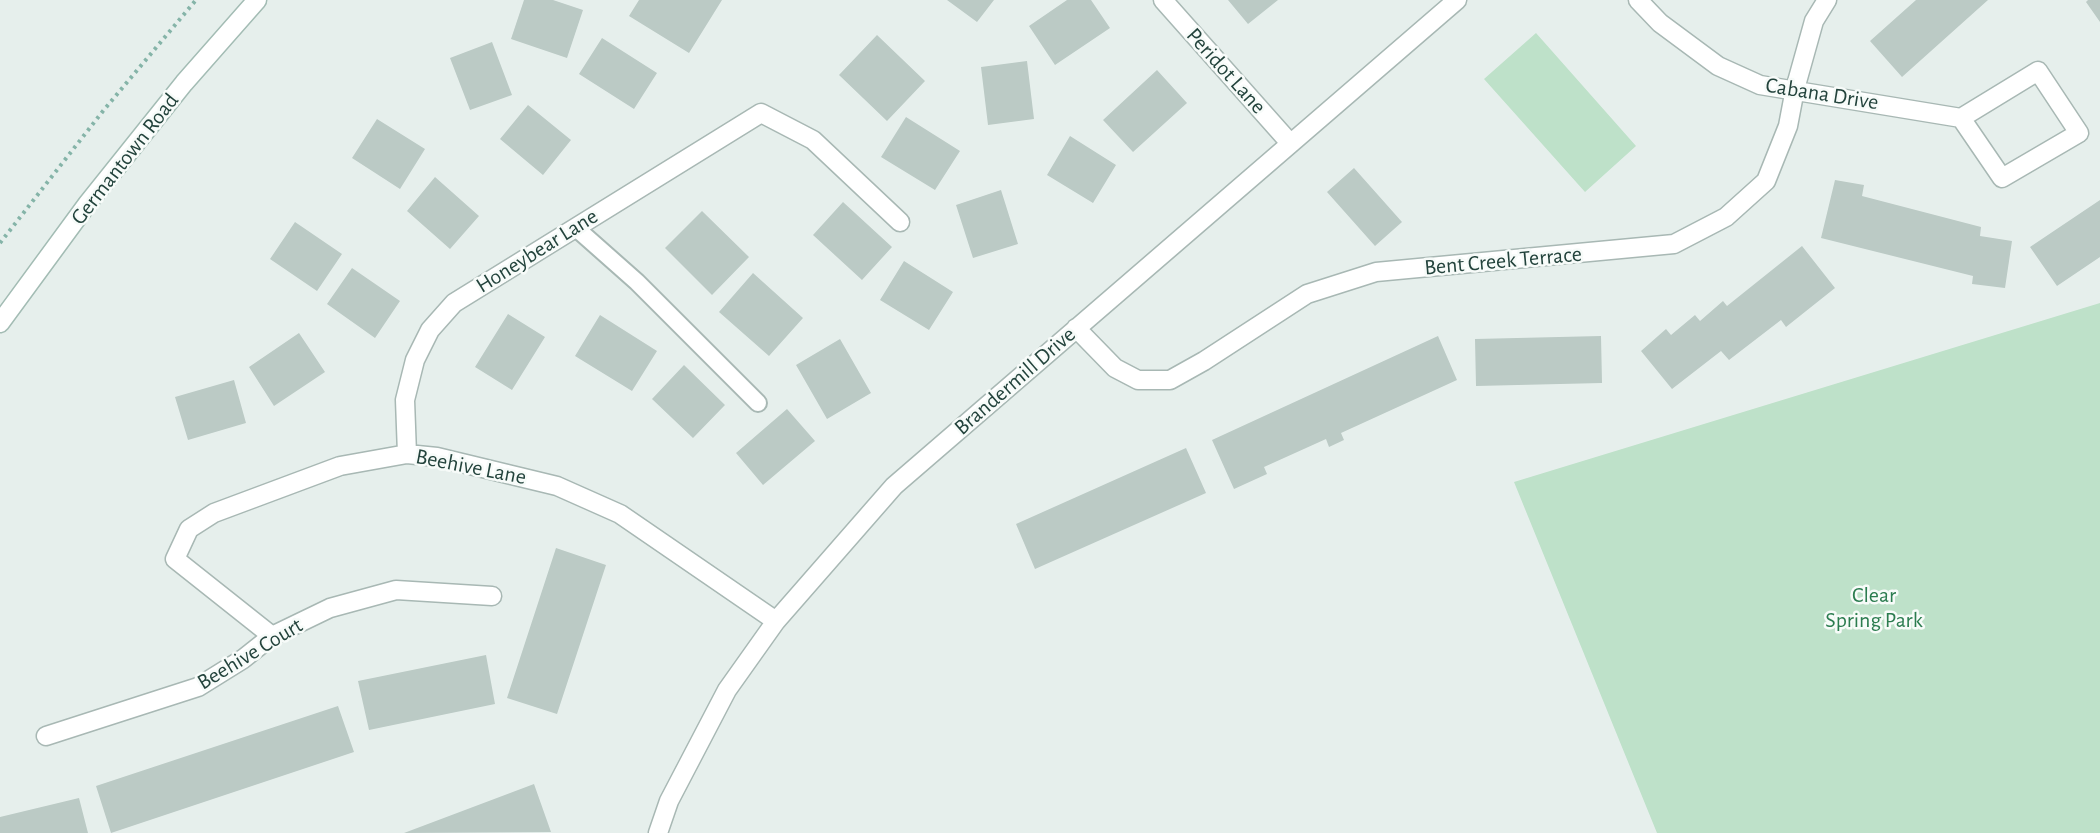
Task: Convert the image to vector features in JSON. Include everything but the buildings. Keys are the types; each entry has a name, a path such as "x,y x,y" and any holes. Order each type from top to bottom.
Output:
{"street":[{"name":"Germantown Road","path":"0,323 103,184 184,83 257,0"},
{"name":"Peridot Lane","path":"1163,0 1290,143"},
{"name":"Brandermill Drive","path":"658,833 669,801 727,690 776,621 894,486 1457,0"},
{"name":"Cabana Drive","path":"1638,0 1660,23 1718,66 1760,85 1961,117"},
{"name":"Bent Creek Terrace","path":"1076,328 1115,369 1138,380 1170,381 1204,362 1307,294 1376,272 1674,244 1726,217 1766,181 1788,126 1795,89 1814,21 1827,0"},
{"path":"2038,71 2079,133 2002,178 1961,117 2038,71"},
{"name":"Honeybear Lane","path":"407,454 405,400 415,360 430,330 454,303 761,113 813,140 900,222"},
{"name":"Beehive Lane","path":"272,636 175,559 189,529 214,513 340,466 407,454 437,457 557,486 610,509 776,621"},
{"name":"Beehive Court","path":"46,736 198,687 243,659 272,636 330,608 396,590 492,596"}],"lane":[{"path":"576,228 638,282 758,403"}],"path":[{"path":"0,243 103,111 196,0"}],"green space":[{"path":"1536,33 1636,146 1585,192 1484,79"},
{"name":"Clear Spring Park","path":"2100,303 2100,833 1657,833 1514,482"}]}
